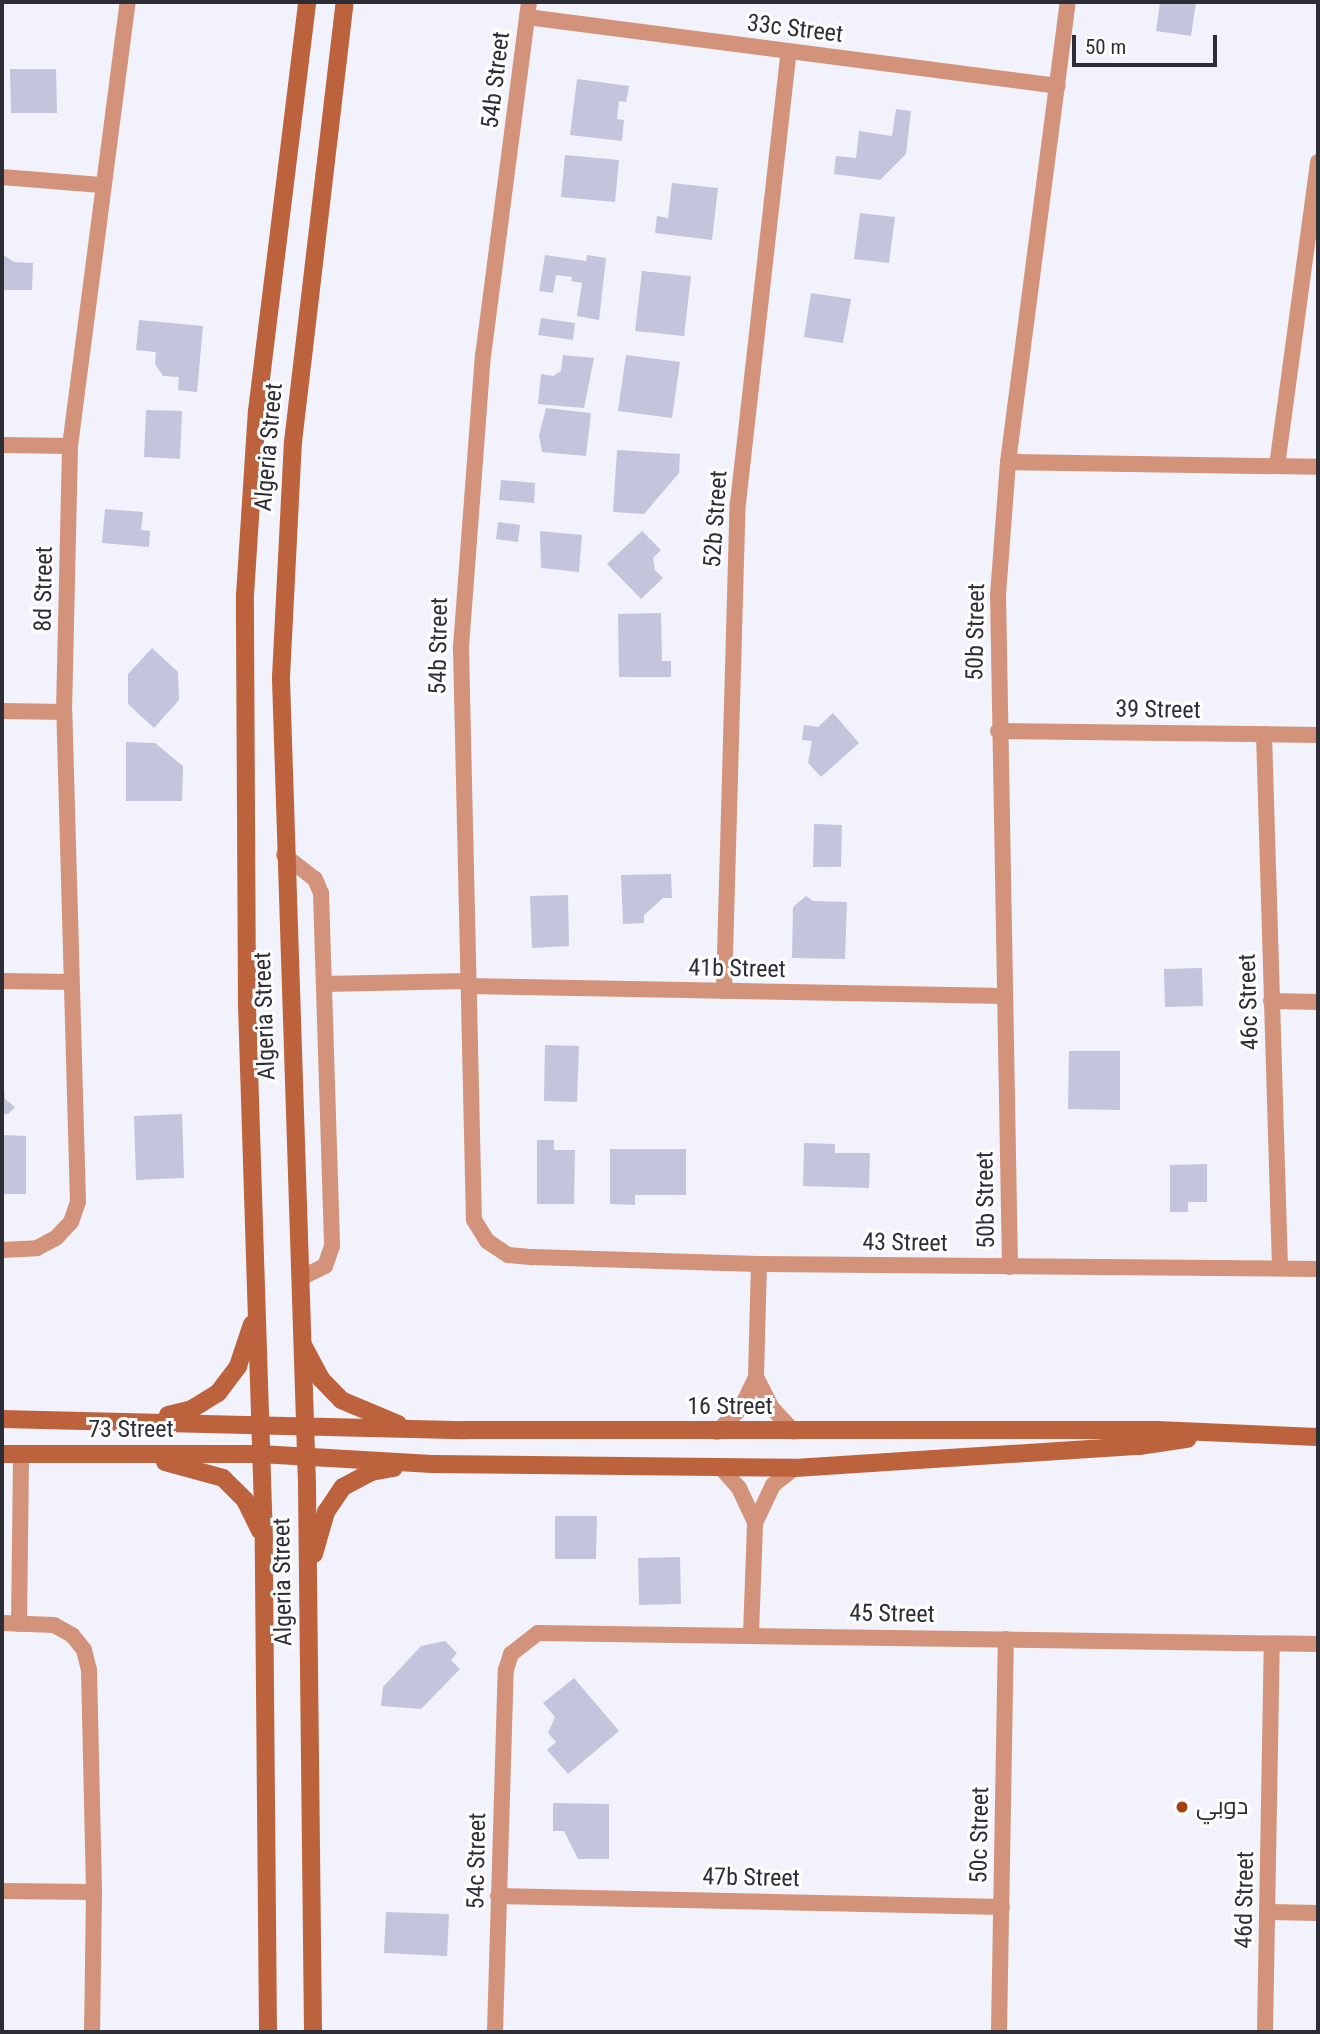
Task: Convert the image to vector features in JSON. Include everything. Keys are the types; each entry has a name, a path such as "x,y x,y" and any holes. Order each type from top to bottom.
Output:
{"main road":[{"name":"Algeria Street","path":"268,2032 264,1540 258,1423 247,1005 245,595 257,411 307,2"},
{"name":"Algeria Street","path":"313,2032 306,1455 299,1338 300,1278 281,677 288,508 345,2"},
{"path":"142,1421 192,1409 218,1393 238,1366 256,1311"},
{"path":"299,1338 321,1379 341,1400 414,1429"},
{"name":"73 Street","path":"2,1419 258,1423"},
{"name":"16 Street","path":"258,1423 414,1429 717,1432 1157,1430 1201,1436 1318,1437"},
{"name":"16 Street","path":"260,1454 432,1464 795,1468 1139,1446 1201,1436"},
{"name":"73 Street","path":"2,1454 260,1454"},
{"path":"127,1454 223,1478 245,1500 264,1540"},
{"path":"307,1577 326,1512 343,1487 371,1472 432,1464"}],"street":[{"name":"8d Street","path":"2,1250 37,1248 57,1238 71,1222 78,1202 64,712 70,446 101,185 128,2"},
{"name":"50b Street","path":"1010,1267 998,731 998,595 1008,462 1068,2"},
{"name":"33c Street","path":"528,10 789,51 1058,86"},
{"name":"54b Street","path":"528,10 483,354 464,568 460,730 474,1220 487,1241 508,1255 533,1257"},
{"name":"52b Street","path":"724,991 738,503 789,51"},
{"path":"1277,466 1316,199 1318,162"},
{"path":"2,177 101,185"},
{"path":"2,445 70,446"},
{"path":"1008,462 1318,467"},
{"path":"2,711 64,712"},
{"name":"39 Street","path":"998,731 1318,735"},
{"name":"46c Street","path":"1264,734 1280,1268"},
{"path":"285,855 319,886 324,984 332,1246 325,1266 300,1278"},
{"path":"2,981 70,982"},
{"name":"41b Street","path":"324,984 468,984 1004,996"},
{"path":"1271,1002 1318,1002"},
{"name":"43 Street","path":"533,1257 760,1264 1318,1269"},
{"path":"717,1432 741,1408 756,1377 760,1264"},
{"path":"756,1377 771,1407 794,1432"},
{"path":"19,1624 22,1454"},
{"path":"751,1634 755,1523 773,1485 795,1468"},
{"path":"722,1469 739,1488 755,1523"},
{"path":"2,1623 54,1625 72,1634 84,1650 90,1696 94,1892 92,2032"},
{"name":"45 Street","path":"504,1691 511,1654 538,1633 1318,1644"},
{"name":"50c Street","path":"999,2032 1006,1639"},
{"name":"46d Street","path":"1265,2032 1272,1644"},
{"name":"54c Street","path":"495,2032 504,1691"},
{"path":"2,1891 94,1892"},
{"name":"47b Street","path":"498,1896 1002,1907"},
{"path":"1267,1912 1318,1913"}],"building":[{"path":"1160,2 1196,2 1191,36 1156,31"},
{"path":"10,69 56,69 57,113 11,113"},
{"path":"577,79 629,86 626,102 619,101 617,119 624,120 622,141 570,135"},
{"path":"896,109 911,111 906,154 880,180 834,174 836,156 856,158 859,131 892,136"},
{"path":"565,155 619,160 615,202 561,197"},
{"path":"672,183 718,188 712,240 655,233 657,216 668,218"},
{"path":"860,213 895,217 889,263 854,259"},
{"path":"2,254 14,262 33,263 32,290 2,290"},
{"path":"545,255 586,261 587,255 606,258 599,320 577,316 582,283 571,281 572,277 556,275 553,293 539,291"},
{"path":"642,271 691,276 684,336 635,331"},
{"path":"811,293 851,299 843,343 804,337"},
{"path":"541,318 575,323 573,340 538,335"},
{"path":"139,320 203,326 197,392 178,390 179,377 163,376 155,364 156,352 136,350"},
{"path":"563,355 594,358 584,408 538,404 541,374 553,376 561,371"},
{"path":"626,355 680,362 672,418 618,411"},
{"path":"546,408 591,413 586,456 542,452 539,435"},
{"path":"146,410 182,411 180,459 144,457"},
{"path":"617,450 680,454 679,473 644,514 613,512"},
{"path":"501,480 535,483 534,503 499,500"},
{"path":"105,509 143,512 141,530 150,531 149,547 102,543"},
{"path":"498,522 520,525 518,542 496,539"},
{"path":"540,531 582,535 579,572 541,568"},
{"path":"642,531 661,550 653,558 655,570 663,578 641,599 607,564"},
{"path":"661,613 662,661 671,661 671,677 619,677 618,614"},
{"path":"152,648 178,672 179,700 154,728 128,704 128,674"},
{"path":"833,713 859,743 821,777 808,763 812,741 802,740 804,725 818,727"},
{"path":"126,742 155,743 183,766 182,801 126,801"},
{"path":"814,824 842,825 841,867 813,867"},
{"path":"671,874 672,898 663,898 644,915 644,923 623,924 621,875"},
{"path":"568,895 569,946 532,948 530,896"},
{"path":"806,896 813,901 847,902 845,959 792,958 793,907"},
{"path":"1202,968 1203,1006 1165,1007 1164,969"},
{"path":"545,1045 579,1046 577,1102 544,1101"},
{"path":"1069,1051 1120,1051 1120,1110 1068,1109"},
{"path":"2,1071 5,1099 15,1107 8,1114 2,1114"},
{"path":"182,1114 184,1178 136,1180 134,1116"},
{"path":"2,1135 26,1136 26,1194 2,1194"},
{"path":"537,1140 554,1140 554,1150 575,1150 574,1204 537,1204"},
{"path":"804,1143 835,1144 835,1153 870,1153 869,1188 803,1186"},
{"path":"610,1149 686,1149 686,1195 635,1195 635,1205 610,1204"},
{"path":"1207,1164 1207,1202 1188,1202 1188,1212 1170,1212 1170,1165"},
{"path":"555,1516 597,1516 596,1559 555,1559"},
{"path":"680,1557 681,1604 639,1605 638,1558"},
{"path":"445,1641 457,1653 451,1660 460,1669 421,1709 381,1706 383,1687 421,1646"},
{"path":"574,1678 619,1731 568,1774 547,1750 556,1742 548,1733 555,1717 543,1703"},
{"path":"553,1803 609,1804 609,1859 578,1859 564,1831 553,1831"},
{"path":"386,1912 449,1914 447,1956 384,1953"}],"place":[{"name":"دوبي","path":"1182,1807"}]}
